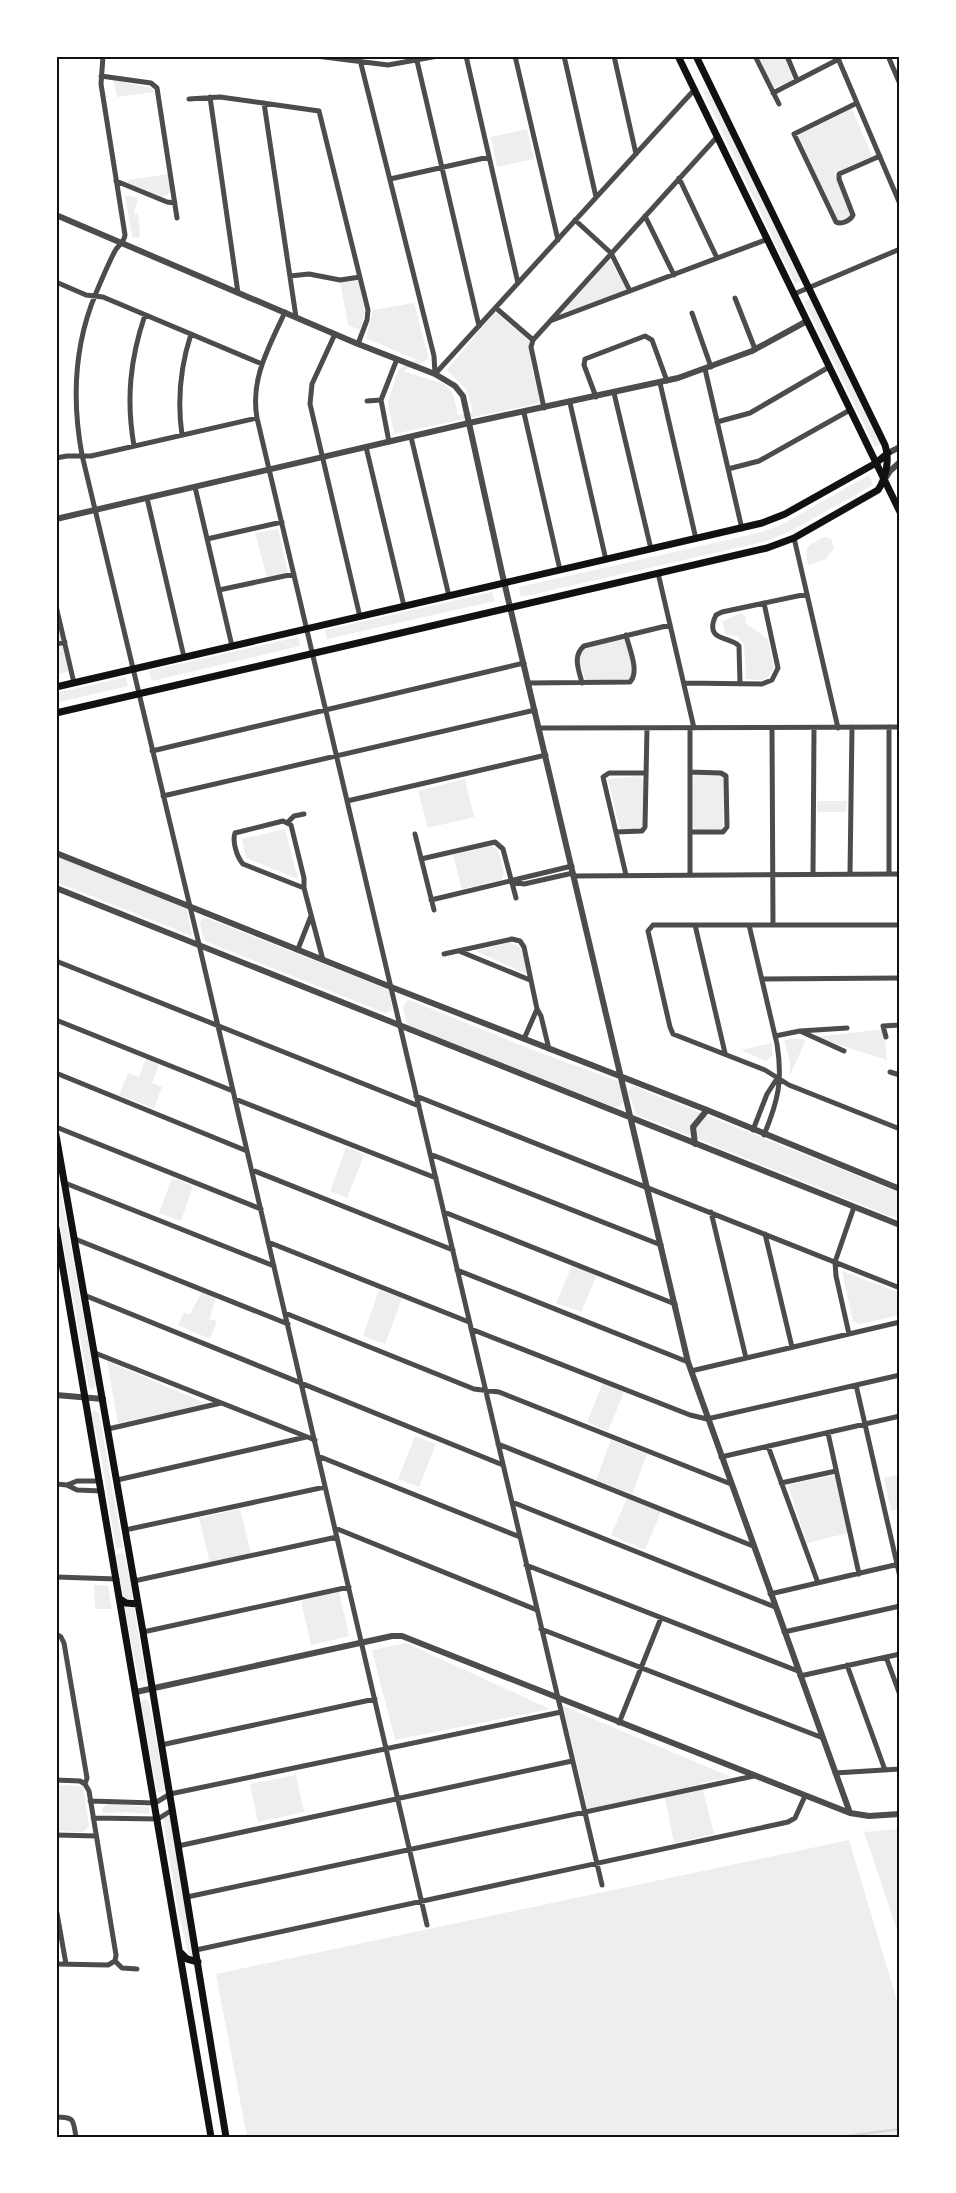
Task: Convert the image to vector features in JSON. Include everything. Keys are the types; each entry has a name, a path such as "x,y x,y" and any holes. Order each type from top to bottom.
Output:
{"main road":[{"path":"678,56 900,512"},
{"path":"56,712 767,548 794,538 878,490 884,480 888,453 696,56"},
{"path":"56,687 742,528 778,517 876,463 888,453"},
{"path":"56,1135 162,1745 226,2137"},
{"path":"56,1228 211,2137"},
{"path":"112,1553 120,1550 129,1552"},
{"path":"120,1599 126,1603 138,1604"},
{"path":"180,1950 186,1959 198,1962"}],"street":[{"path":"103,56 101,76 125,235 122,243 115,251 95,296 84,330 76,376 76,419 82,456 200,946 427,1925"},
{"path":"316,56 361,63 393,65 438,56"},
{"path":"359,56 434,357 435,374"},
{"path":"466,56 518,283"},
{"path":"515,56 558,240"},
{"path":"564,56 596,197"},
{"path":"614,56 636,154"},
{"path":"755,56 779,104"},
{"path":"787,56 797,80"},
{"path":"888,56 900,84"},
{"path":"773,93 838,58 900,204"},
{"path":"417,61 479,326"},
{"path":"101,76 151,84 158,88 177,218"},
{"path":"435,374 695,89"},
{"path":"189,99 210,96 319,111 368,315 358,344"},
{"path":"210,96 238,292"},
{"path":"264,103 296,317"},
{"path":"857,103 794,134 837,223 850,219 853,216 839,175 841,172 880,156"},
{"path":"544,408 531,347 533,340 717,136"},
{"path":"390,179 489,157"},
{"path":"679,178 717,258"},
{"path":"116,181 167,202 174,203"},
{"path":"56,215 358,344 435,374 451,383 461,393 690,1371 850,1813"},
{"path":"645,216 674,275"},
{"path":"575,220 611,253 630,291"},
{"path":"549,322 768,239"},
{"path":"794,294 900,249"},
{"path":"290,276 309,274 340,280 360,276"},
{"path":"56,282 86,295 103,297 262,364"},
{"path":"735,298 756,349"},
{"path":"496,308 533,340"},
{"path":"285,312 262,364 255,389 257,418 602,1885"},
{"path":"692,313 708,368 717,422 742,528"},
{"path":"134,446 129,406 130,380 136,345 145,315"},
{"path":"56,519 469,423 664,382 708,368 756,349 807,321"},
{"path":"182,435 179,408 180,388 183,363 191,334"},
{"path":"335,334 309,395 310,409 360,617"},
{"path":"596,397 584,363 585,359 645,336 652,340 664,382 696,539"},
{"path":"389,442 380,400 397,359"},
{"path":"717,422 750,413 829,367"},
{"path":"614,393 651,550"},
{"path":"367,401 380,400"},
{"path":"570,403 606,560"},
{"path":"728,469 758,461 850,410"},
{"path":"524,412 560,570"},
{"path":"56,458 91,456 257,418"},
{"path":"411,437 449,596"},
{"path":"366,447 404,606"},
{"path":"888,453 900,447"},
{"path":"884,480 900,462"},
{"path":"195,487 232,646"},
{"path":"147,498 184,657"},
{"path":"207,539 282,522"},
{"path":"794,538 838,728"},
{"path":"658,573 684,683 692,728 690,874"},
{"path":"219,590 294,574"},
{"path":"740,684 738,646 735,641 721,639 716,636 714,618 722,612 807,594"},
{"path":"684,683 740,684 768,682 774,678 778,672 778,666 764,603"},
{"path":"56,606 74,683"},
{"path":"582,683 577,658 582,648 590,644 670,625"},
{"path":"529,683 624,683 632,680 635,672 626,635"},
{"path":"56,644 65,642"},
{"path":"152,751 524,663"},
{"path":"163,796 535,710"},
{"path":"539,728 900,727"},
{"path":"616,832 640,831 645,828 647,728"},
{"path":"772,728 773,925"},
{"path":"814,728 814,874"},
{"path":"850,874 852,728"},
{"path":"889,728 889,874"},
{"path":"347,801 546,755"},
{"path":"690,772 721,773 726,776 728,827 723,832 690,832"},
{"path":"626,875 604,776 609,773 646,773"},
{"path":"288,822 294,816 304,814"},
{"path":"304,888 244,864 238,855 234,837 237,831 281,821 288,822 292,828 304,878 304,888 323,960"},
{"path":"415,834 434,910"},
{"path":"421,858 495,842 503,849 516,898"},
{"path":"56,853 391,987 707,1110 764,1135 900,1189"},
{"path":"431,900 511,882 573,872 626,875 900,874"},
{"path":"56,888 900,1225"},
{"path":"298,949 311,916"},
{"path":"900,925 653,925 649,927 648,933 673,1034 713,1051 725,1053 778,1077 789,1085 900,1129"},
{"path":"695,925 725,1053"},
{"path":"749,925 776,1036 779,1063 779,1095 764,1135"},
{"path":"444,954 518,939 523,945 537,1008 541,1016 549,1049"},
{"path":"458,951 530,980"},
{"path":"56,961 419,1106"},
{"path":"762,979 900,978"},
{"path":"524,1039 537,1008"},
{"path":"56,1020 234,1092"},
{"path":"886,1037 883,1026 900,1025"},
{"path":"776,1036 800,1031 847,1028"},
{"path":"800,1031 844,1052"},
{"path":"890,1072 900,1076"},
{"path":"56,1073 247,1151"},
{"path":"753,1130 768,1094 778,1077"},
{"path":"416,1096 900,1288"},
{"path":"235,1099 436,1178"},
{"path":"695,1144 693,1128 707,1110"},
{"path":"56,1127 261,1209"},
{"path":"430,1154 661,1246"},
{"path":"252,1170 453,1250"},
{"path":"65,1183 274,1266"},
{"path":"849,1334 836,1276 835,1262 854,1207"},
{"path":"444,1212 675,1304"},
{"path":"711,1212 746,1358"},
{"path":"765,1234 792,1347"},
{"path":"75,1239 288,1324"},
{"path":"268,1242 469,1322"},
{"path":"457,1270 688,1362"},
{"path":"84,1295 503,1466"},
{"path":"285,1313 474,1389 499,1392 731,1484"},
{"path":"690,1371 900,1322"},
{"path":"471,1329 690,1415 707,1419 900,1375"},
{"path":"95,1353 315,1440"},
{"path":"856,1385 900,1577"},
{"path":"56,1395 103,1399"},
{"path":"108,1429 222,1403"},
{"path":"721,1457 900,1416"},
{"path":"828,1433 859,1574"},
{"path":"117,1480 306,1437"},
{"path":"498,1444 753,1546"},
{"path":"768,1446 818,1583"},
{"path":"318,1456 520,1537"},
{"path":"781,1483 836,1470"},
{"path":"67,1485 77,1481 100,1482"},
{"path":"56,1484 67,1485 77,1490 102,1492"},
{"path":"125,1530 326,1487"},
{"path":"512,1502 775,1607"},
{"path":"335,1528 537,1610"},
{"path":"134,1581 337,1537"},
{"path":"526,1565 799,1674 900,1654"},
{"path":"770,1594 898,1565"},
{"path":"56,1577 117,1579"},
{"path":"142,1632 349,1587"},
{"path":"784,1632 900,1606"},
{"path":"619,1724 661,1618"},
{"path":"542,1629 823,1738"},
{"path":"59,1635 64,1643 86,1775 85,1784"},
{"path":"136,1692 362,1642 402,1636 619,1724 850,1813 869,1816 900,1814"},
{"path":"886,1657 900,1694"},
{"path":"848,1665 885,1770"},
{"path":"162,1745 375,1699"},
{"path":"90,1801 155,1803 170,1794 561,1712"},
{"path":"178,1846 572,1761"},
{"path":"836,1773 900,1769"},
{"path":"187,1898 584,1811 754,1776"},
{"path":"56,1780 80,1781 88,1788 116,1955 115,1961"},
{"path":"196,1950 791,1822 796,1818 805,1796"},
{"path":"93,1818 158,1819 172,1810"},
{"path":"83,1836 94,1826"},
{"path":"56,1836 96,1836"},
{"path":"56,1908 66,1964"},
{"path":"56,1964 108,1965 115,1961"},
{"path":"115,1961 122,1968 137,1969"},
{"path":"56,2117 69,2117 73,2120 76,2137"}],"shaded area":[{"path":"758,56 785,56 793,80 773,88"},
{"path":"113,80 152,88 155,92 117,97"},
{"path":"702,90 709,91 802,281 795,284"},
{"path":"852,109 872,156 834,173 851,215 840,221 836,220 797,136"},
{"path":"527,129 534,159 497,167 491,137"},
{"path":"168,174 171,191 162,197 128,183 128,180"},
{"path":"125,195 138,198 134,213 138,215 139,238 132,237"},
{"path":"610,260 627,291 561,313"},
{"path":"358,281 365,311 360,330 348,325 340,282"},
{"path":"810,299 881,444 875,447 804,302"},
{"path":"414,303 429,359 403,371 444,384 453,394 458,415 473,412 466,389 447,370 495,312 529,341 532,369 540,403 394,434 388,403 398,370 417,360 366,338 373,310"},
{"path":"869,475 873,485 789,532 763,542 521,597 519,587 758,533 781,525"},
{"path":"278,529 288,573 267,578 255,533"},
{"path":"825,537 831,539 834,548 826,559 808,565 806,553 808,546"},
{"path":"492,592 495,601 327,639 325,630"},
{"path":"56,613 70,671 59,674 56,664"},
{"path":"740,613 746,616 745,623 768,639 774,667 766,678 746,679 744,645 738,636 726,635 722,622"},
{"path":"298,637 300,646 152,681 149,671"},
{"path":"620,639 625,640 629,655 631,665 630,680 586,682 579,659 581,650"},
{"path":"126,677 128,686 56,703 56,693"},
{"path":"696,775 721,775 725,779 723,829 697,830 693,827 693,778"},
{"path":"640,776 643,780 644,825 642,829 620,829 608,779"},
{"path":"465,779 474,817 428,828 418,791"},
{"path":"817,801 847,801 846,812 817,812"},
{"path":"285,829 298,879 246,858 242,839"},
{"path":"492,846 498,850 504,873 501,880 462,889 453,855"},
{"path":"56,855 187,909 192,936 56,882"},
{"path":"206,918 389,990 392,1010 385,1013 207,942 203,937 200,923 202,919"},
{"path":"510,942 521,948 528,975 476,951"},
{"path":"409,1000 538,1052 620,1082 623,1103 619,1106 612,1106 407,1025 403,1008 406,1001"},
{"path":"884,1029 887,1060 815,1037"},
{"path":"790,1038 806,1040 790,1075 790,1062 784,1041"},
{"path":"772,1043 772,1056 766,1061 741,1050"},
{"path":"146,1059 159,1064 152,1083 162,1087 154,1108 119,1095 128,1073 139,1077"},
{"path":"633,1086 900,1193 900,1220 636,1114 628,1091"},
{"path":"346,1147 364,1155 347,1198 330,1191"},
{"path":"56,1165 96,1385 93,1390 89,1387 56,1203"},
{"path":"172,1178 193,1186 181,1221 159,1213"},
{"path":"572,1266 597,1275 581,1312 556,1303"},
{"path":"842,1271 900,1293 900,1315 860,1324 853,1321"},
{"path":"379,1290 402,1298 385,1344 363,1336"},
{"path":"202,1292 216,1298 209,1319 217,1321 210,1339 178,1325 184,1313 190,1314"},
{"path":"107,1361 207,1404 118,1423"},
{"path":"603,1383 624,1392 608,1431 587,1422"},
{"path":"94,1410 99,1413 123,1548 116,1549 101,1455 91,1414"},
{"path":"415,1436 436,1444 419,1487 398,1479"},
{"path":"611,1440 647,1454 632,1494 596,1480"},
{"path":"900,1474 900,1509 891,1511 884,1478"},
{"path":"835,1475 848,1533 807,1543 788,1485"},
{"path":"627,1498 661,1512 645,1550 611,1535"},
{"path":"240,1509 251,1553 210,1564 199,1518"},
{"path":"122,1553 125,1556 133,1598 124,1600 116,1557"},
{"path":"94,1585 108,1586 112,1609 95,1609"},
{"path":"339,1592 349,1636 311,1645 301,1601"},
{"path":"124,1606 134,1607 146,1680 139,1681"},
{"path":"406,1643 550,1709 395,1740 372,1650"},
{"path":"144,1699 149,1701 165,1790 161,1793 157,1792 141,1703"},
{"path":"563,1706 731,1777 701,1783 714,1834 674,1843 664,1793 588,1810"},
{"path":"296,1775 304,1812 258,1822 250,1784"},
{"path":"56,1785 83,1786 89,1826 83,1832 56,1831"},
{"path":"107,1803 149,1807 149,1814 103,1813 102,1809"},
{"path":"169,1815 172,1823 193,1958 189,1958 178,1910 163,1821 163,1818"},
{"path":"900,1829 900,1939 864,1832"},
{"path":"849,1840 900,2011 900,2137 247,2137 216,1974"}],"waterway":[{"path":"839,2137 900,2129"}]}
